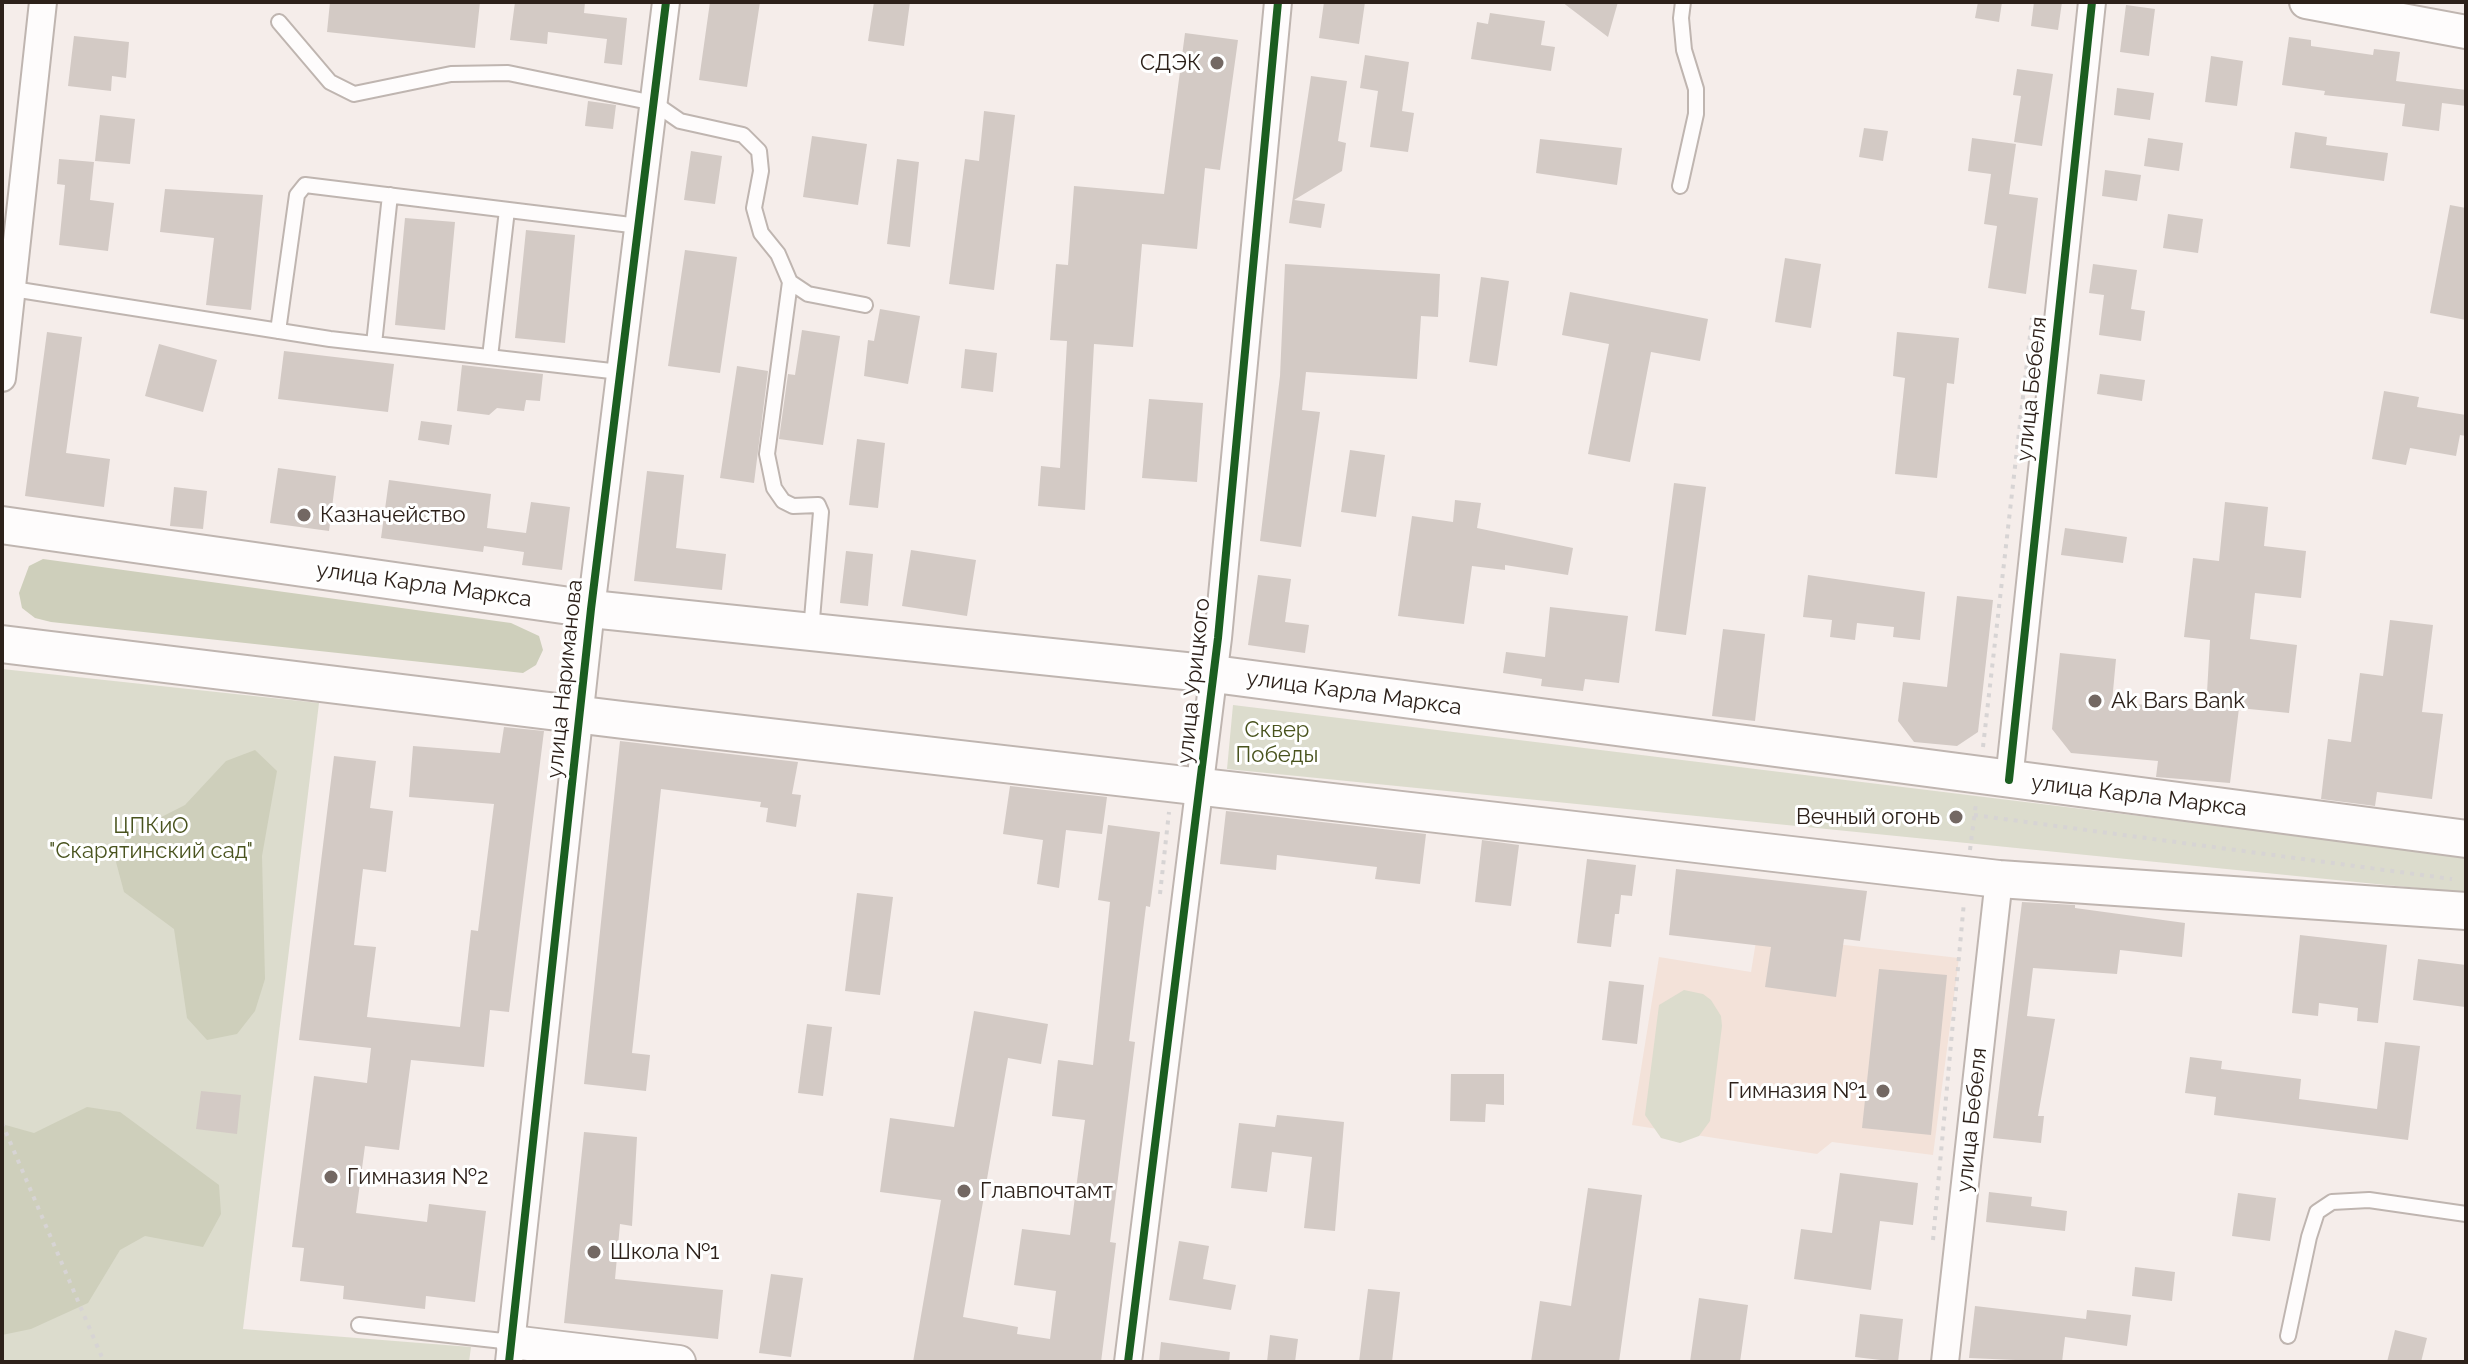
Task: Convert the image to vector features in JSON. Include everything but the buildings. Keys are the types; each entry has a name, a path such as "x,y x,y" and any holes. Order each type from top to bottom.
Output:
{"main road":[{"name":"улица Карла Маркса","path":"2,525 591,609 1214,674 2466,839"},
{"path":"2,644 579,715 1983,877 2466,911"}],"street":[{"path":"2,378 43,2"},
{"name":"улица Нариманова","path":"511,1352 591,609 666,2"},
{"name":"улица Урицкого","path":"1128,1362 1214,674 1278,2"},
{"name":"улица Бебеля","path":"1994,778 2092,2"},
{"path":"2306,2 2466,32"},
{"name":"улица Бебеля","path":"1945,1362 1983,877"},
{"path":"511,1352 679,1362"}],"lane":[{"path":"1680,186 1696,114 1696,89 1684,50 1683,2"},
{"path":"279,22 330,82 354,94 451,74 487,71 654,103 680,121 743,135 759,151 761,171 754,208 761,233 778,254 790,282 767,454 774,488 783,501 793,506 818,505 821,512 811,632"},
{"path":"278,331 297,195 305,185 639,226"},
{"path":"374,344 390,195"},
{"path":"490,357 507,210"},
{"path":"790,282 808,294 865,305"},
{"path":"13,289 278,331 620,372"},
{"path":"2288,1336 2317,1212 2332,1202 2369,1200 2466,1214"},
{"path":"359,1325 511,1352"}],"path":[{"path":"1931,1252 1983,877 1974,815 1994,778 2032,318"},
{"path":"1974,815 2466,881"},
{"path":"2,1123 104,1362"}],"shaded area":[{"path":"1757,935 1959,958 1933,1155 1832,1142 1817,1154 1632,1125 1659,957 1751,972"}],"green space":[{"path":"43,559 511,623 539,636 543,650 536,665 523,673 51,622 35,618 22,608 19,593 29,566"},
{"name":"ЦПКиО \"Скарятинский сад\"","path":"2,669 319,703 243,1329 471,1347 469,1362 2,1362"},
{"name":"Сквер Победы","path":"1233,705 2466,856 2466,893 1227,769"},
{"path":"255,750 277,771 262,856 265,979 255,1011 237,1034 207,1040 187,1018 174,929 124,892 116,862 128,834 185,805 226,761"},
{"path":"1684,990 1703,994 1711,1000 1721,1016 1722,1026 1710,1121 1699,1136 1680,1143 1661,1138 1645,1115 1659,1005"},
{"path":"87,1107 120,1112 219,1185 221,1214 203,1247 145,1236 120,1250 88,1303 31,1329 2,1335 2,1124 34,1133"}],"cycle path":[{"path":"509,1362 591,609 666,2"},
{"path":"1128,1362 1218,638 1278,2"},
{"path":"2009,780 2092,2"}],"place":[{"name":"СДЭК","path":"1217,63"},
{"name":"Казначейство","path":"304,515"},
{"name":"Ak Bars Bank","path":"2095,701"},
{"name":"Вечный огонь","path":"1956,817"},
{"name":"Гимназия №1","path":"1883,1091"},
{"name":"Гимназия №2","path":"331,1177"},
{"name":"Главпочтамт","path":"964,1191"},
{"name":"Школа №1","path":"594,1252"}]}
